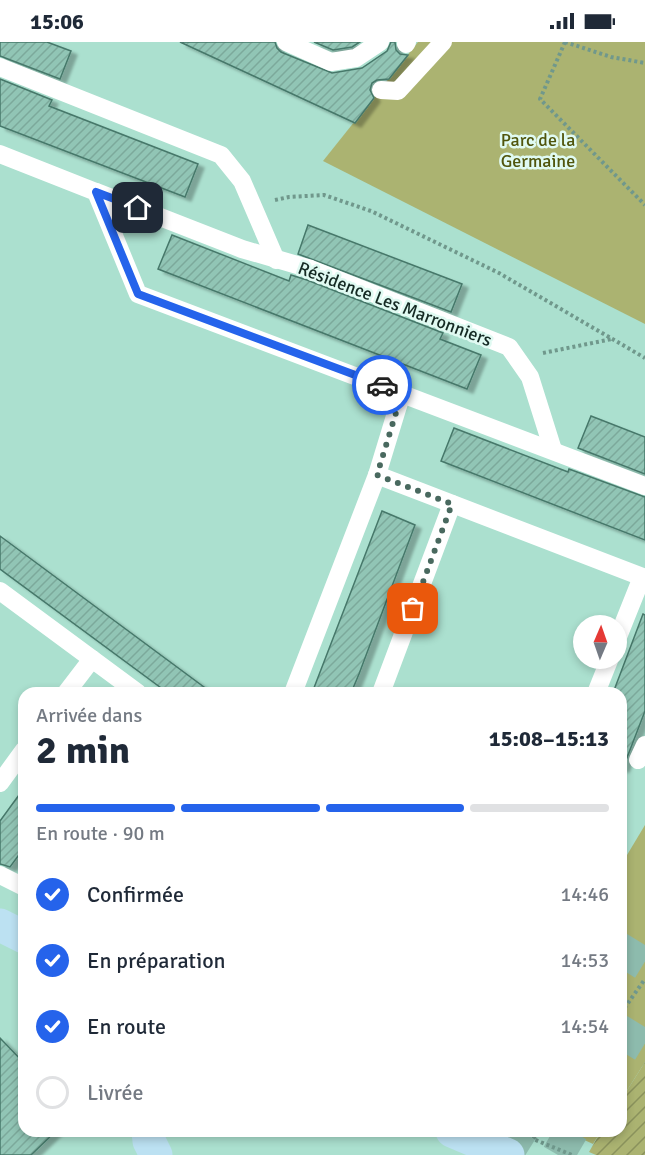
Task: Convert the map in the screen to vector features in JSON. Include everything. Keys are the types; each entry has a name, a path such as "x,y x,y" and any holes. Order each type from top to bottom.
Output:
{"street":[{"path":"0,925 18,934"},
{"path":"149,1137 156,1155"},
{"path":"466,1137 508,1155"}],"lane":[{"path":"286,42 332,63 356,58 380,42"},
{"path":"381,90 398,91 442,42"},
{"name":"Résidence Les Marronniers","path":"0,67 221,155 242,181 276,260"},
{"name":"Résidence Les Marronniers","path":"0,154 242,249 311,269 509,347 530,377 553,450"},
{"path":"96,192 138,294 645,486"},
{"path":"295,687 377,475 402,393"},
{"path":"377,475 644,578 627,617"},
{"path":"383,687 452,504"},
{"path":"0,591 130,687"},
{"path":"70,687 92,658"},
{"path":"598,687 606,669"},
{"path":"0,783 18,758"},
{"path":"0,875 18,884"}],"path":[{"path":"645,63 611,57 564,42 540,99 645,206"},
{"path":"252,206 289,197 324,195 371,211 499,273 645,358"},
{"path":"516,358 613,339"},
{"path":"627,1004 645,979"},
{"path":"534,1137 533,1139 572,1155"}],"green space":[{"name":"Parc de la Germaine","path":"418,42 645,42 645,324 323,161"},
{"path":"645,825 645,1062 627,1090 627,855"},
{"path":"645,1062 645,1155 596,1155 589,1152 598,1137 627,1137 627,1090"},
{"path":"578,1137 597,1137 593,1144"}],"building":[{"path":"0,42 47,42 71,51 60,79 0,56"},
{"path":"180,42 275,42 281,52 332,73 362,68 387,51 391,42 395,42 396,50 400,54 408,55 389,79 372,83 370,90 374,98 355,123"},
{"path":"314,42 360,42 352,47 333,50"},
{"path":"0,79 52,100 49,106 198,164 185,197 0,126"},
{"path":"308,225 462,284 451,312 298,254"},
{"path":"172,235 289,281 291,275 307,280 443,333 440,339 481,355 467,389 158,269"},
{"path":"591,416 645,437 645,474 578,448"},
{"path":"454,428 568,472 569,469 645,497 645,540 441,461"},
{"path":"382,511 415,525 354,687 314,687"},
{"path":"0,536 204,687 160,687 0,569"},
{"path":"643,614 645,615 645,711 627,758 627,687 615,687 622,669 627,669 627,656"},
{"path":"18,796 18,856 10,867 0,864 0,821"},
{"path":"0,1038 18,1057 18,1137 50,1137 31,1155 0,1155"}],"tunnel":[{"path":"627,959 645,930"},
{"path":"627,1041 645,1012"},
{"path":"506,1155 517,1137"},
{"path":"558,1155 568,1137"}],"way so far":[{"path":"382,385 402,393 377,475 452,504 413,609"}],"route":[{"path":"138,208 96,192 138,294 382,385"}]}
